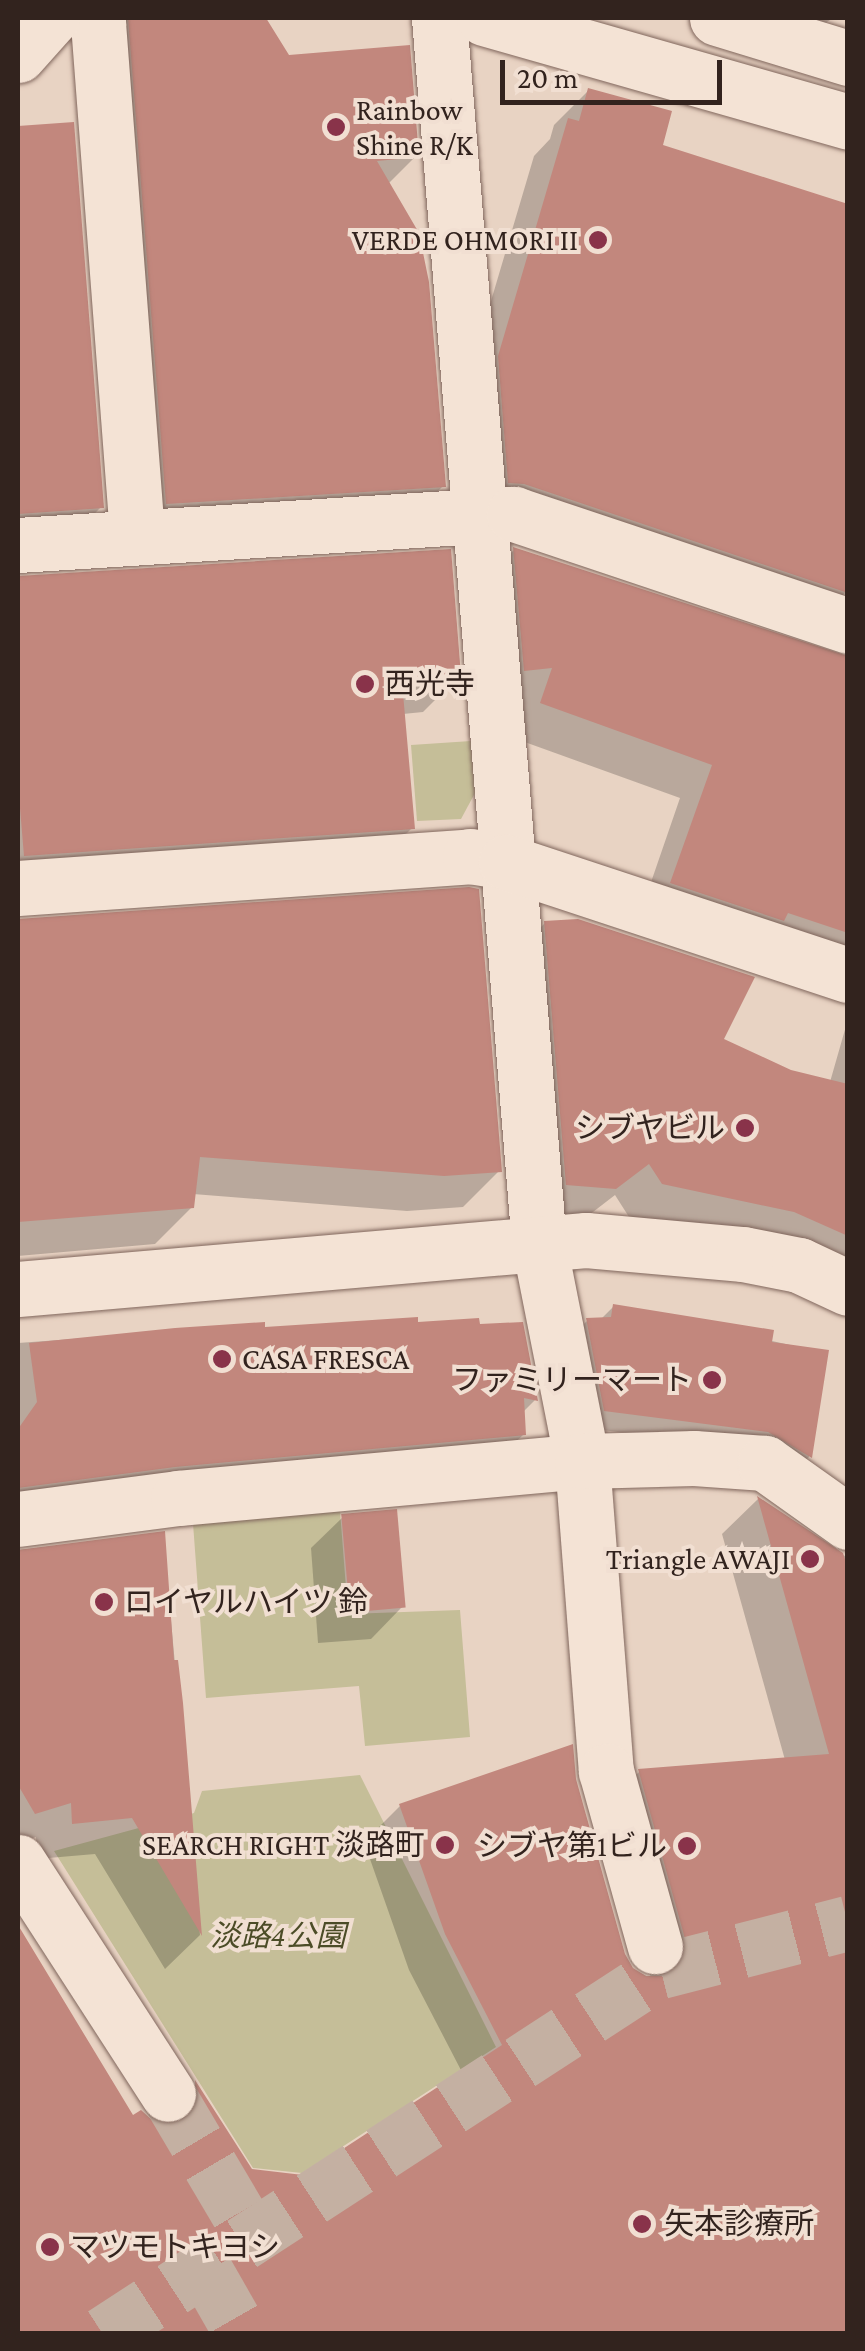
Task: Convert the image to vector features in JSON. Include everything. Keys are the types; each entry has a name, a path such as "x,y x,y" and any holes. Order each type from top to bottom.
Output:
{"street":[{"path":"18,55 51,18"},
{"path":"91,18 98,24 137,535"},
{"path":"439,18 539,1244 582,1462 606,1771 655,1946"},
{"path":"484,18 848,122"},
{"path":"717,18 848,58"},
{"path":"18,544 514,514 848,626"},
{"path":"18,888 470,856 506,862 848,975"},
{"path":"18,1289 586,1240 743,1254 799,1265 848,1288"},
{"path":"18,1519 178,1498 582,1462 694,1458 765,1463 848,1522"},
{"path":"22,1880 168,2094"}],"green space":[{"path":"471,741 475,793 461,819 417,821 411,745"},
{"path":"339,1498 348,1614 460,1610 470,1737 365,1746 359,1686 206,1698 192,1510"},
{"name":"淡路4公園","path":"360,1775 496,2047 302,2173 253,2168 54,1851 194,1813 202,1791"}],"building":[{"path":"128,18 266,18 289,55 410,45 419,157 377,161 419,233 429,282 446,487 166,504"},
{"path":"588,88 672,111 663,145 848,204 848,593 524,484 508,483 498,356 568,118 579,121"},
{"path":"74,122 104,508 18,514 18,126"},
{"path":"513,547 848,656 848,933 788,913 784,921 670,883 712,765 540,703 552,668 524,671"},
{"path":"451,549 461,676 402,682 415,829 24,856 18,784 18,576"},
{"path":"479,889 502,1172 444,1176 200,1157 194,1208 18,1222 18,919"},
{"path":"578,919 755,977 724,1039 791,1070 848,1084 848,1236 794,1212 662,1184 649,1164 616,1189 566,1185 544,921"},
{"name":"ファミリーマート","path":"613,1304 774,1330 772,1342 829,1350 812,1458 768,1432 604,1411 586,1318 611,1317"},
{"path":"418,1317 418,1322 479,1318 480,1324 523,1322 538,1401 524,1398 526,1435 175,1467 18,1488 18,1429 37,1402 29,1343 175,1328 265,1322 265,1327"},
{"path":"757,1496 843,1553 848,1569 848,2334 18,2334 18,1925 133,2115 141,2110 153,2121 169,2125 184,2121 196,2107 195,2080 252,2169 303,2175 502,2045 445,1934 399,1804 573,1744 576,1779 625,1954 633,1968 646,1976 664,1976 678,1967 685,1953 685,1939 638,1769 829,1754"},
{"path":"397,1509 406,1608 350,1613 341,1514"},
{"path":"165,1531 202,1936 132,1818 72,1824 71,1803 35,1814 18,1785 18,1550"}],"tunnel":[{"path":"103,2334 661,1971 848,1923"},
{"path":"168,2094 253,2238"},
{"path":"206,2271 242,2334"}],"place":[{"name":"Rainbow Shine R/K","path":"336,127"},
{"name":"VERDE OHMORI II","path":"598,240"},
{"name":"西光寺","path":"365,684"},
{"name":"シブヤビル","path":"745,1128"},
{"name":"CASA FRESCA","path":"222,1359"},
{"name":"ファミリーマート","path":"712,1380"},
{"name":"Triangle AWAJI","path":"810,1559"},
{"name":"ロイヤルハイツ 鈴","path":"104,1602"},
{"name":"SEARCH RIGHT 淡路町","path":"445,1845"},
{"name":"シブヤ第1ビル","path":"687,1846"},
{"name":"矢本診療所","path":"642,2224"},
{"name":"マツモトキヨシ","path":"50,2247"}]}
